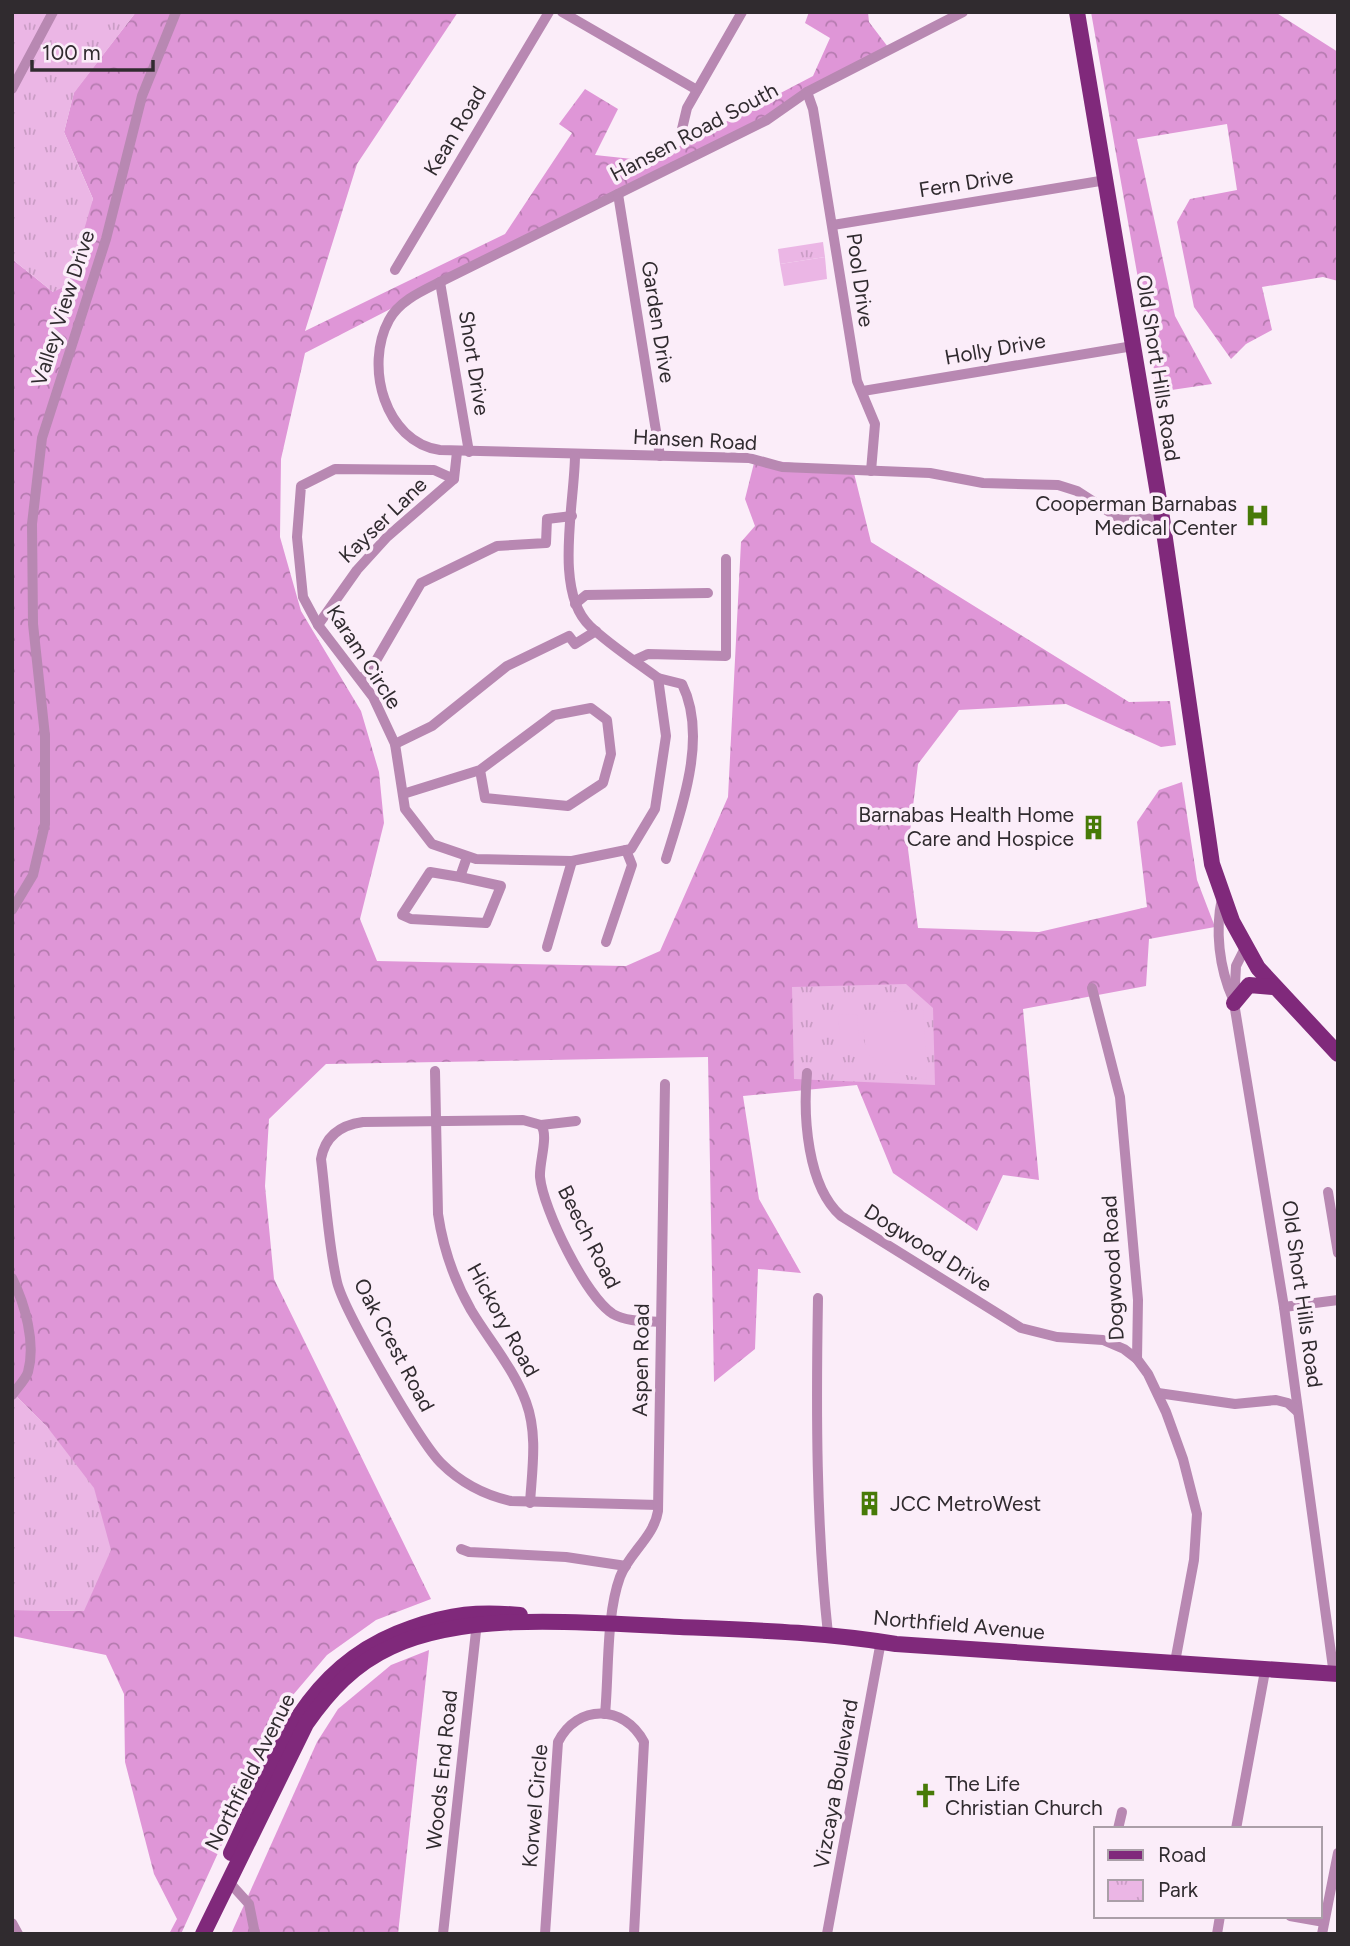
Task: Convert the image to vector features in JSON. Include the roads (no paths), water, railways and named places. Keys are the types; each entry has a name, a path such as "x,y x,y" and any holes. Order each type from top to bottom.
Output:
{"main road":[{"name":"Old Short Hills Road","path":"1076,12 1162,518 1212,864 1222,897 1245,948"},
{"path":"1245,948 1273,987 1338,1054"},
{"path":"1234,1003 1249,985 1273,987"},
{"name":"Northfield Avenue","path":"191,1934 293,1724 321,1684 361,1650 392,1634 435,1619 478,1617 828,1634 881,1641 1337,1675"},
{"name":"Northfield Avenue","path":"203,1934 306,1724 333,1689 368,1659 393,1646 478,1617"}],"street":[{"path":"12,89 53,12"},
{"name":"Valley View Drive","path":"12,910 33,875 45,824 45,736 33,624 32,524 42,438 106,239 142,96 176,12"},
{"name":"Kean Road","path":"395,270 550,12"},
{"path":"562,12 697,90"},
{"path":"682,129 687,108 742,12"},
{"name":"Hansen Road South","path":"440,282 767,120 807,92 963,12"},
{"name":"Pool Drive","path":"807,92 813,109 857,380 875,424 871,471"},
{"name":"Fern Drive","path":"833,225 1106,180"},
{"name":"Garden Drive","path":"618,194 660,456"},
{"name":"Hansen Road","path":"440,282 407,301 389,319 380,346 379,374 395,421 403,433 430,449 457,452 749,458 782,467 930,473 983,483 1058,485 1077,491 1122,520 1162,518"},
{"name":"Short Drive","path":"440,282 469,452"},
{"name":"Holly Drive","path":"863,391 1133,346"},
{"path":"454,479 457,452"},
{"path":"575,454 568,574 575,604 588,625 658,678 682,684 691,702 690,779 666,859"},
{"name":"Karam Circle","path":"454,479 434,470 335,469 301,486 297,537 303,597 317,625 373,697 395,744 405,809 432,844 467,857 572,861 626,850"},
{"name":"Kayser Lane","path":"317,625 357,570 387,537 454,479"},
{"path":"360,679 370,671 421,583 497,546 546,543 547,519 572,516"},
{"path":"635,660 648,654 726,656 726,559"},
{"path":"575,604 586,595 708,593"},
{"path":"395,744 432,726 507,666 559,639 569,636 575,644 596,631"},
{"path":"606,942 632,865 626,850 631,849 655,808 666,736 658,678"},
{"path":"403,794 480,770 554,715 591,708 607,720 611,754 603,783 568,806 485,799 480,770"},
{"path":"460,877 467,857"},
{"path":"547,947 572,861"},
{"path":"430,872 460,877 501,886 486,923 411,919 402,915 430,872"},
{"name":"Old Short Hills Road","path":"1222,897 1217,924 1227,987 1234,1003"},
{"name":"Old Short Hills Road","path":"1245,948 1236,966 1234,1003 1284,1307 1337,1675"},
{"name":"Dogwood Road","path":"1092,988 1120,1097 1138,1300 1137,1359 1158,1393 1183,1459 1197,1514 1194,1560 1175,1662"},
{"name":"Hickory Road","path":"435,1071 441,1236 455,1278 526,1401 533,1447 530,1503"},
{"name":"Dogwood Drive","path":"807,1073 813,1168 824,1198 841,1216 1021,1328 1057,1337 1103,1340 1124,1349 1137,1359"},
{"name":"Aspen Road","path":"612,1624 617,1587 626,1566 657,1519 665,1084"},
{"name":"Oak Crest Road","path":"576,1121 541,1125 523,1120 354,1123 342,1128 326,1143 321,1159 337,1282 358,1326 425,1444 456,1477 492,1497 530,1503 658,1505"},
{"name":"Beech Road","path":"541,1125 544,1127 539,1161 547,1203 593,1294 616,1316 661,1322"},
{"path":"1328,1192 1338,1254"},
{"path":"12,1278 22,1298 29,1336 28,1373 12,1395"},
{"path":"818,1298 816,1407 822,1577 828,1634"},
{"path":"1284,1307 1338,1300"},
{"path":"1158,1393 1235,1404 1276,1400 1288,1403 1298,1412"},
{"path":"461,1549 470,1552 566,1557 626,1566"},
{"name":"Woods End Road","path":"443,1934 478,1617"},
{"path":"612,1624 605,1714 628,1721 644,1742 634,1934"},
{"name":"Vizcaya Boulevard","path":"827,1934 881,1641"},
{"path":"1236,1827 1265,1671"},
{"name":"Korwel Circle","path":"545,1934 558,1742 571,1722 581,1716 605,1714"},
{"path":"1118,1827 1122,1812"},
{"path":"1322,1934 1338,1853"},
{"path":"229,1882 249,1904 255,1934"},
{"path":"1301,1918 1324,1922"},
{"path":"12,1923 18,1934"}],"place":[{"name":"Cooperman Barnabas Medical Center","path":"1257,516"},
{"name":"Barnabas Health Home Care and Hospice","path":"1094,827"},
{"name":"JCC MetroWest","path":"870,1504"},
{"name":"The Life Christian Church","path":"925,1796"}]}
